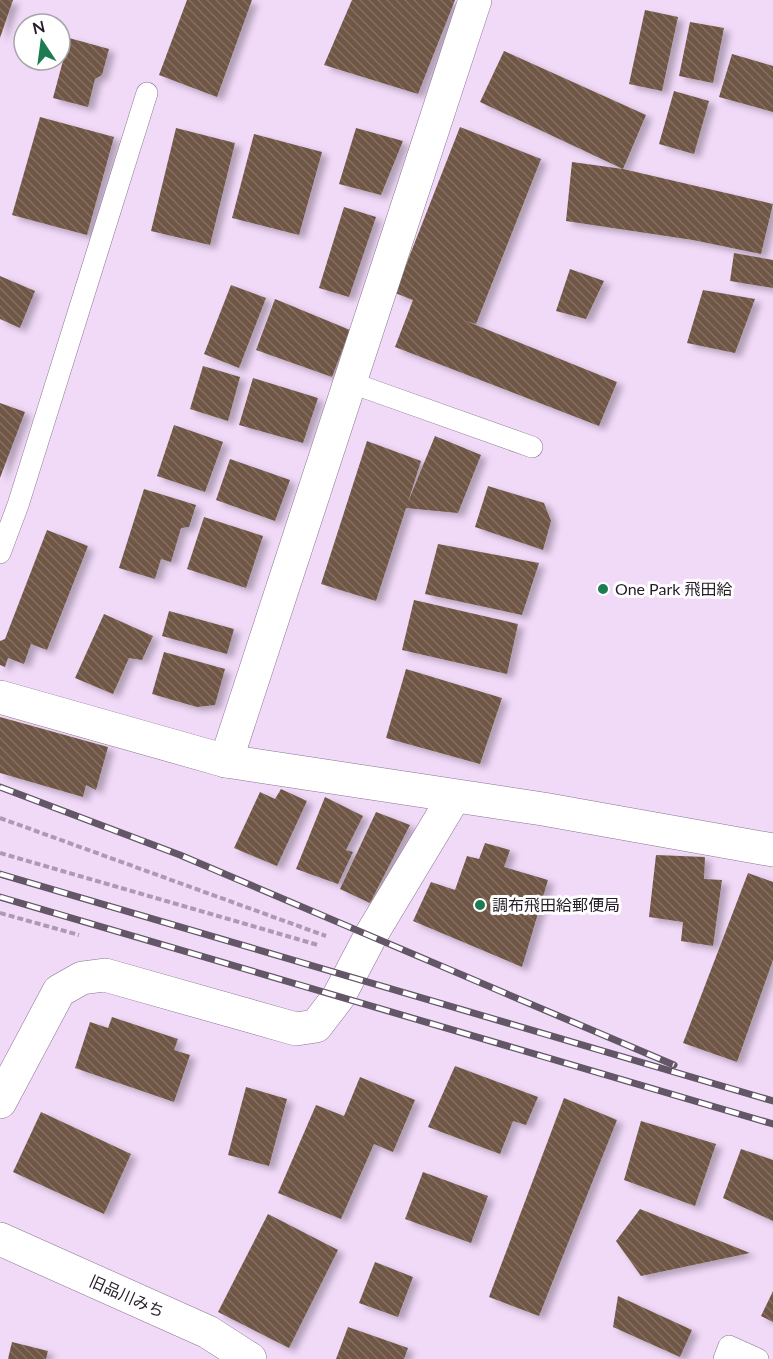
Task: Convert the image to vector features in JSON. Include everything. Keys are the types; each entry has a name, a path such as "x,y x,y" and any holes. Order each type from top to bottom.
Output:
{"street":[{"path":"226,761 474,0"},
{"path":"0,697 226,761 543,809 773,850"},
{"path":"0,1102 59,991 82,978 105,975 296,1029 316,1026 339,996 371,935 454,797"},
{"name":"旧品川みち","path":"0,1241 208,1332 250,1359"}],"lane":[{"path":"0,553 18,505 147,93"},
{"path":"348,382 532,447"},
{"path":"724,1359 729,1346 758,1359"}],"path":[{"path":"0,818 326,936"},
{"path":"0,853 322,946"}],"building":[{"path":"0,0 13,0 0,38"},
{"path":"187,0 252,0 217,97 159,75"},
{"path":"352,0 455,0 418,94 324,65"},
{"path":"645,10 678,17 662,91 629,84"},
{"path":"690,22 724,28 713,83 679,76"},
{"path":"72,39 109,49 102,75 95,79 88,107 53,98 60,72 72,72"},
{"path":"504,51 646,115 623,169 480,102"},
{"path":"732,54 773,66 773,112 719,97"},
{"path":"674,91 709,101 694,154 659,144"},
{"path":"40,117 114,137 87,235 12,215"},
{"path":"460,127 541,159 476,324 466,321 617,382 599,426 395,347 413,300 395,293"},
{"path":"176,128 235,143 210,245 151,231"},
{"path":"356,128 403,141 381,195 339,184"},
{"path":"254,134 322,152 299,235 232,218"},
{"path":"572,162 623,169 773,204 761,254 693,240 566,221"},
{"path":"344,207 376,217 349,297 319,288"},
{"path":"734,253 773,260 773,288 730,281"},
{"path":"570,269 604,281 586,319 556,311"},
{"path":"0,276 35,291 20,328 0,319"},
{"path":"231,285 266,298 239,368 204,354"},
{"path":"703,290 755,299 735,353 687,343"},
{"path":"275,299 350,330 332,377 256,350"},
{"path":"203,366 240,377 228,421 190,409"},
{"path":"253,378 318,398 303,443 239,425"},
{"path":"0,403 25,412 0,478"},
{"path":"174,425 223,442 205,492 157,476"},
{"path":"435,436 481,455 458,513 406,508 376,601 321,584 367,441 421,461 408,502"},
{"path":"230,459 290,480 275,521 216,500"},
{"path":"488,486 544,503 551,521 543,550 475,527"},
{"path":"144,489 196,505 189,527 181,528 171,562 161,559 155,579 119,568"},
{"path":"204,517 263,536 246,588 187,569"},
{"path":"47,530 88,546 47,650 31,644 24,664 8,658 5,667 0,665 0,641 5,639"},
{"path":"438,544 539,563 522,615 425,594"},
{"path":"414,600 518,624 507,674 402,650"},
{"path":"169,611 234,629 227,654 162,636"},
{"path":"104,614 153,636 142,660 129,658 113,694 75,678"},
{"path":"164,652 225,669 215,705 197,707 152,694"},
{"path":"406,669 502,698 480,764 386,738"},
{"path":"0,717 108,747 96,790 86,785 83,797 0,773"},
{"path":"281,789 307,801 277,866 234,848 260,792 275,799"},
{"path":"325,797 363,816 346,850 353,852 338,884 296,869"},
{"path":"376,812 410,825 370,903 340,889"},
{"name":"調布飛田給郵便局","path":"485,843 510,850 504,867 548,880 522,967 413,921 431,882 455,890 467,856 479,859"},
{"path":"656,855 705,857 704,879 722,880 713,946 681,941 683,922 649,917"},
{"path":"748,873 773,882 773,960 737,1062 683,1043"},
{"path":"112,1017 178,1039 174,1050 190,1055 174,1102 75,1068 90,1022 108,1028"},
{"path":"455,1066 538,1097 526,1125 513,1121 500,1154 428,1127"},
{"path":"360,1077 415,1100 393,1152 374,1144 341,1219 278,1193 316,1105 344,1116"},
{"path":"246,1087 287,1099 269,1166 228,1155"},
{"path":"564,1098 617,1120 539,1316 489,1297"},
{"path":"41,1112 131,1154 104,1214 13,1172"},
{"path":"641,1121 716,1144 695,1206 624,1180"},
{"path":"741,1149 773,1160 773,1221 723,1198"},
{"path":"423,1172 488,1196 471,1243 405,1219"},
{"path":"640,1209 750,1253 641,1276 616,1241"},
{"path":"268,1214 338,1250 289,1348 218,1312"},
{"path":"375,1262 413,1277 398,1317 359,1303"},
{"path":"773,1291 773,1322 761,1316"},
{"path":"618,1296 692,1330 680,1357 613,1327"},
{"path":"348,1327 408,1348 404,1359 336,1359"},
{"path":"12,1342 48,1351 46,1359 8,1359"}],"railway":[{"path":"0,787 180,855 674,1065"},
{"path":"0,874 773,1101"},
{"path":"0,897 773,1124"}],"place":[{"name":"One Park 飛田給","path":"603,589"},
{"name":"調布飛田給郵便局","path":"480,905"}]}
